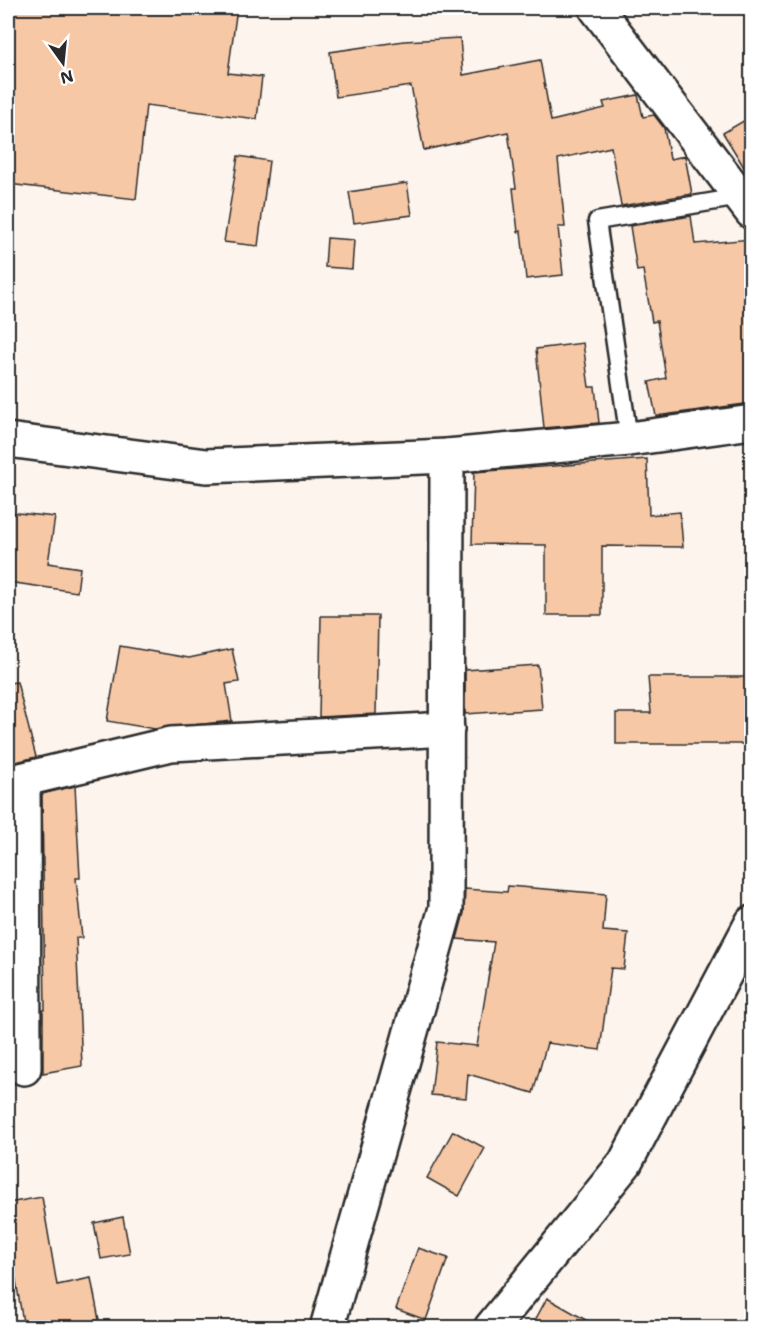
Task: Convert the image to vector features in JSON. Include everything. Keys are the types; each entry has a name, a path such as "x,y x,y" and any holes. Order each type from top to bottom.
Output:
{"street":[{"path":"596,8 746,204"},
{"path":"8,440 206,466 447,456 629,439 752,422"},
{"path":"327,1328 446,908 447,456"},
{"path":"24,1068 15,999 15,781 171,744 447,729"},
{"path":"491,1328 625,1163 752,923"}],"lane":[{"path":"629,439 597,221 746,204"}],"building":[{"path":"8,8 237,8 228,73 262,77 257,119 146,105 136,199 8,184"},
{"path":"460,38 463,75 540,60 551,121 605,108 603,102 638,95 643,117 654,115 664,128 670,159 685,156 692,194 621,206 611,147 558,159 565,227 558,227 563,275 526,279 521,231 518,232 513,188 516,188 508,132 424,150 411,86 336,97 330,52 404,41"},
{"path":"752,116 752,180 723,133"},
{"path":"238,156 269,161 258,246 224,242"},
{"path":"407,183 412,215 354,223 349,192"},
{"path":"691,216 695,244 752,239 752,403 656,416 649,382 666,378 657,321 652,322 643,270 637,271 630,226"},
{"path":"327,238 354,240 352,269 325,267"},
{"path":"583,343 589,387 595,387 599,423 544,428 536,349"},
{"path":"647,459 649,515 680,512 683,547 602,546 602,615 546,615 546,545 472,544 474,472"},
{"path":"8,512 55,517 48,563 80,568 77,592 8,582"},
{"path":"321,616 378,616 376,714 319,717"},
{"path":"120,646 189,658 232,649 239,682 226,684 232,721 155,729 107,721"},
{"path":"538,665 542,709 465,714 465,670"},
{"path":"648,677 752,677 752,744 616,744 616,713 651,713"},
{"path":"17,682 36,757 8,764 8,683"},
{"path":"75,786 80,878 76,878 82,938 76,938 82,1066 43,1073 43,1010 45,1010 42,794"},
{"path":"508,886 606,894 603,931 628,933 624,969 611,968 600,1050 547,1043 533,1093 468,1074 466,1098 431,1095 437,1042 477,1046 494,942 457,939 464,913 465,889 507,892"},
{"path":"453,1131 485,1148 459,1196 427,1178"},
{"path":"42,1197 57,1285 91,1278 99,1320 59,1328 24,1328 8,1234 8,1203"},
{"path":"123,1217 130,1254 101,1259 94,1223"},
{"path":"418,1248 448,1258 426,1320 396,1309"},
{"path":"547,1298 600,1328 531,1328"}]}
